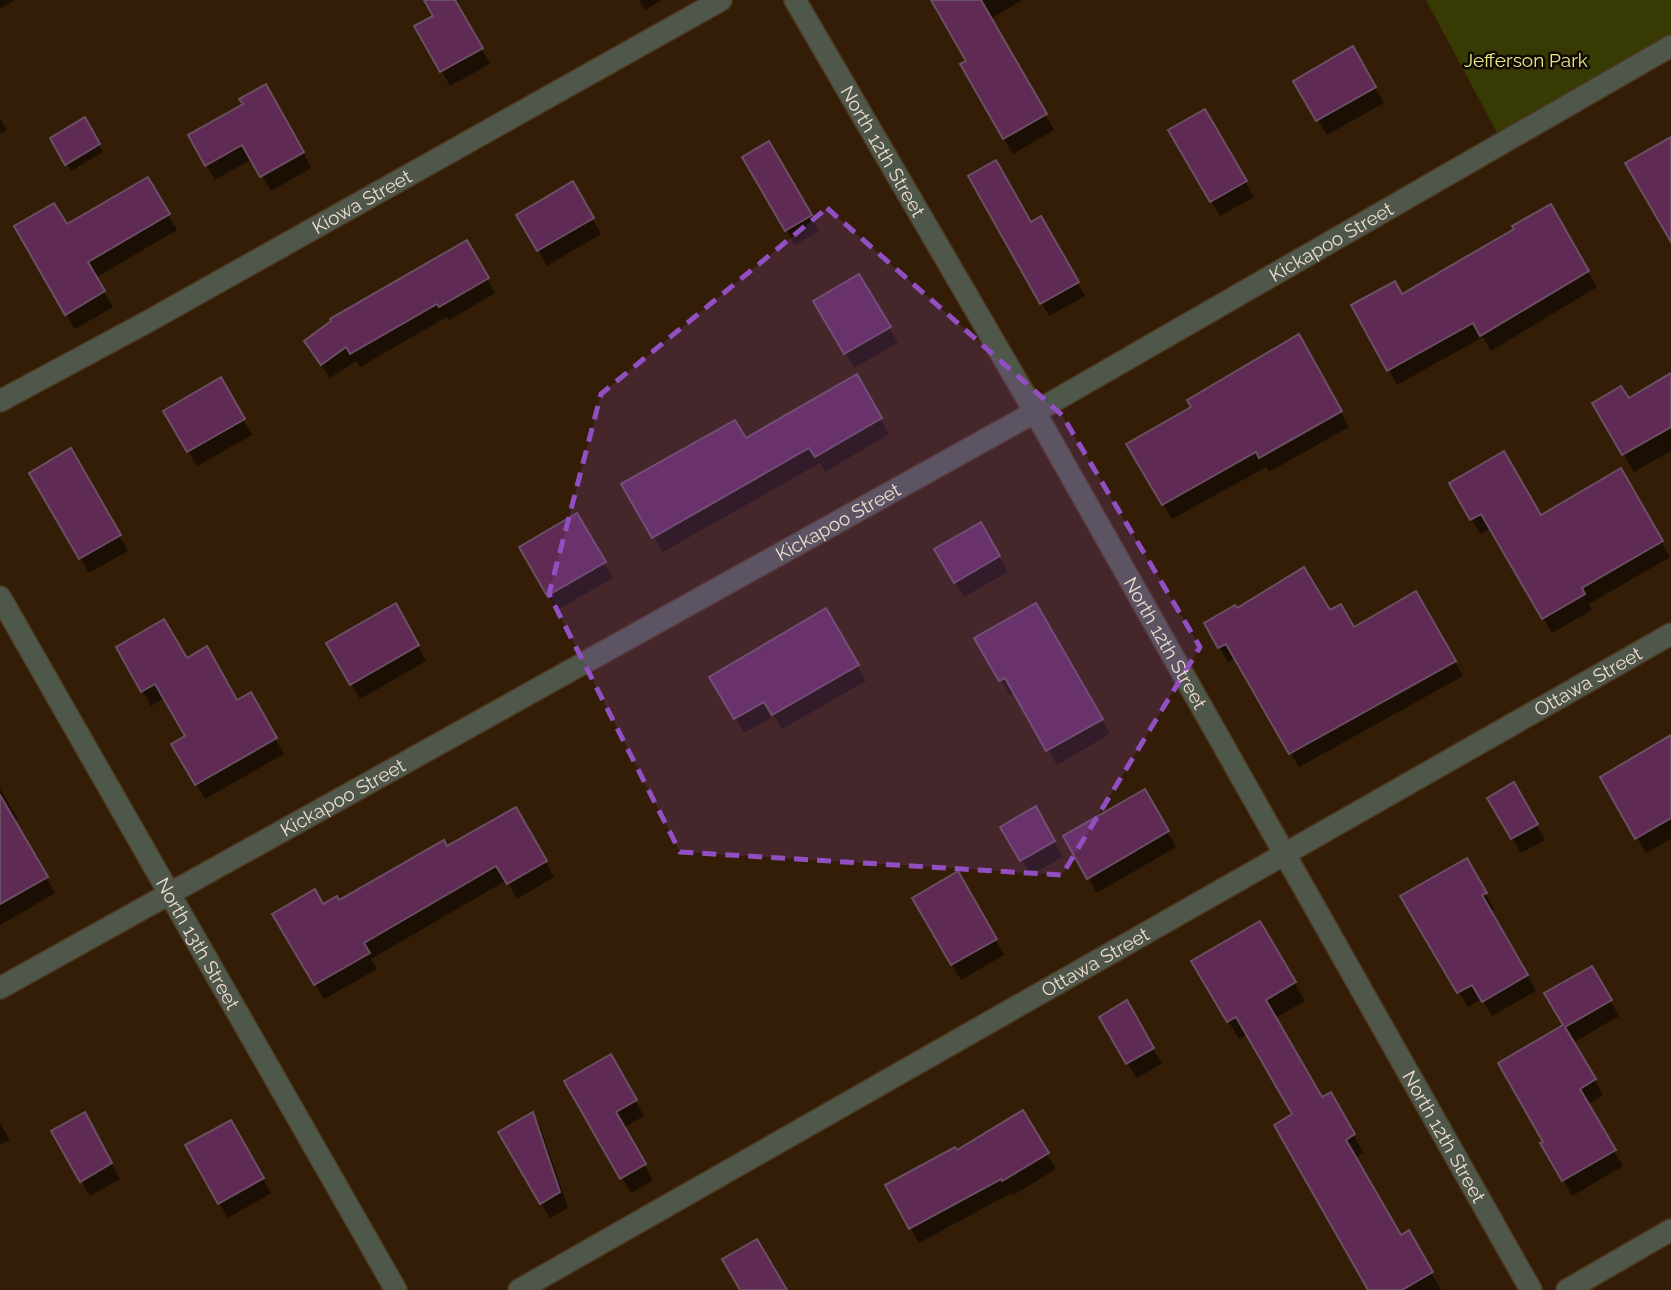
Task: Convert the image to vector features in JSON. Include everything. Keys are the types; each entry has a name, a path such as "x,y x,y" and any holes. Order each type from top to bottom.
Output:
{"street":[{"name":"Kiowa Street","path":"0,401 147,323 721,0"},
{"name":"North 12th Street","path":"795,0 1035,412 1531,1290"},
{"name":"Kickapoo Street","path":"0,988 1035,412 1671,46"},
{"name":"North 13th Street","path":"0,597 396,1290"},
{"name":"Ottawa Street","path":"519,1290 1671,634"},
{"path":"1567,1290 1671,1230"}],"highlighted area":[{"path":"827,208 1062,415 1200,647 1062,875 680,852 549,594 601,394"}],"green space":[{"name":"Jefferson Park","path":"1426,0 1671,0 1671,46 1502,142"}],"building":[{"path":"424,0 455,0 483,48 440,72 414,26 433,16"},
{"path":"931,0 981,0 1047,114 1003,139 960,64 966,61"},
{"path":"1353,46 1376,87 1316,121 1293,81"},
{"path":"266,84 304,152 260,177 242,145 205,166 188,135 243,104 239,99"},
{"path":"1205,109 1247,181 1210,202 1168,130"},
{"path":"85,117 100,144 65,165 50,138"},
{"path":"1671,137 1671,242 1625,163"},
{"path":"769,141 812,215 785,231 742,157"},
{"path":"996,160 1031,222 1041,216 1079,282 1040,304 968,176"},
{"path":"148,177 170,214 88,262 105,291 65,315 14,226 54,203 67,224"},
{"path":"573,181 594,218 537,251 516,215"},
{"path":"1551,204 1589,271 1480,336 1473,323 1387,371 1351,305 1395,281 1402,294 1514,229 1512,226"},
{"path":"467,240 489,278 439,307 437,304 350,354 346,347 321,365 304,341 331,321 330,319"},
{"path":"859,274 891,327 844,354 813,301"},
{"path":"1299,334 1342,411 1259,458 1256,452 1162,505 1126,444 1191,407 1187,400"},
{"path":"1671,373 1671,427 1622,455 1592,403 1621,386 1629,398"},
{"path":"857,374 882,418 815,457 809,448 652,538 621,484 735,420 746,438"},
{"path":"221,377 245,419 187,452 163,411"},
{"path":"71,448 121,535 79,559 29,473"},
{"path":"1504,451 1541,515 1621,468 1663,541 1582,588 1585,594 1542,619 1481,514 1470,520 1449,483"},
{"path":"577,513 606,562 547,596 519,547"},
{"path":"981,522 1000,556 954,583 934,549"},
{"path":"1304,567 1330,610 1341,604 1354,627 1416,591 1456,661 1289,754 1226,644 1218,648 1204,623 1235,605 1237,608"},
{"path":"396,603 419,645 350,685 326,643"},
{"path":"1036,603 1103,719 1046,751 1005,678 999,681 974,638"},
{"path":"826,608 859,665 772,715 764,702 734,719 709,677"},
{"path":"164,619 187,658 207,646 237,700 251,692 277,738 195,785 171,744 185,736 155,684 141,692 116,647"},
{"path":"1671,735 1671,818 1635,839 1600,777"},
{"path":"1514,782 1538,824 1511,839 1487,798"},
{"path":"1145,789 1169,831 1087,879 1063,836"},
{"path":"0,795 48,877 0,904"},
{"path":"1036,806 1055,841 1020,861 1000,827"},
{"path":"516,807 547,861 507,884 496,866 364,943 370,953 314,985 272,914 315,889 323,904 337,896 339,900 444,840 447,846"},
{"path":"1467,858 1487,893 1482,895 1528,975 1482,1002 1472,985 1457,993 1400,896"},
{"path":"958,871 997,939 951,965 912,898"},
{"path":"1260,921 1296,982 1266,1000 1322,1097 1331,1092 1355,1134 1346,1140 1401,1235 1409,1230 1433,1272 1402,1290 1368,1290 1274,1125 1292,1114 1236,1017 1227,1022 1191,961"},
{"path":"1592,966 1612,1000 1565,1027 1596,1079 1580,1089 1616,1150 1562,1181 1498,1063 1563,1025 1544,993"},
{"path":"1127,1000 1154,1048 1126,1064 1099,1017"},
{"path":"611,1054 637,1100 616,1112 646,1164 620,1179 564,1081"},
{"path":"1023,1110 1049,1153 1002,1181 1001,1179 909,1229 885,1185 955,1147 957,1150"},
{"path":"85,1112 112,1163 80,1182 51,1131"},
{"path":"533,1112 560,1192 540,1204 498,1132"},
{"path":"231,1120 264,1178 218,1204 185,1145"},
{"path":"757,1239 787,1290 740,1290 722,1259"}]}
